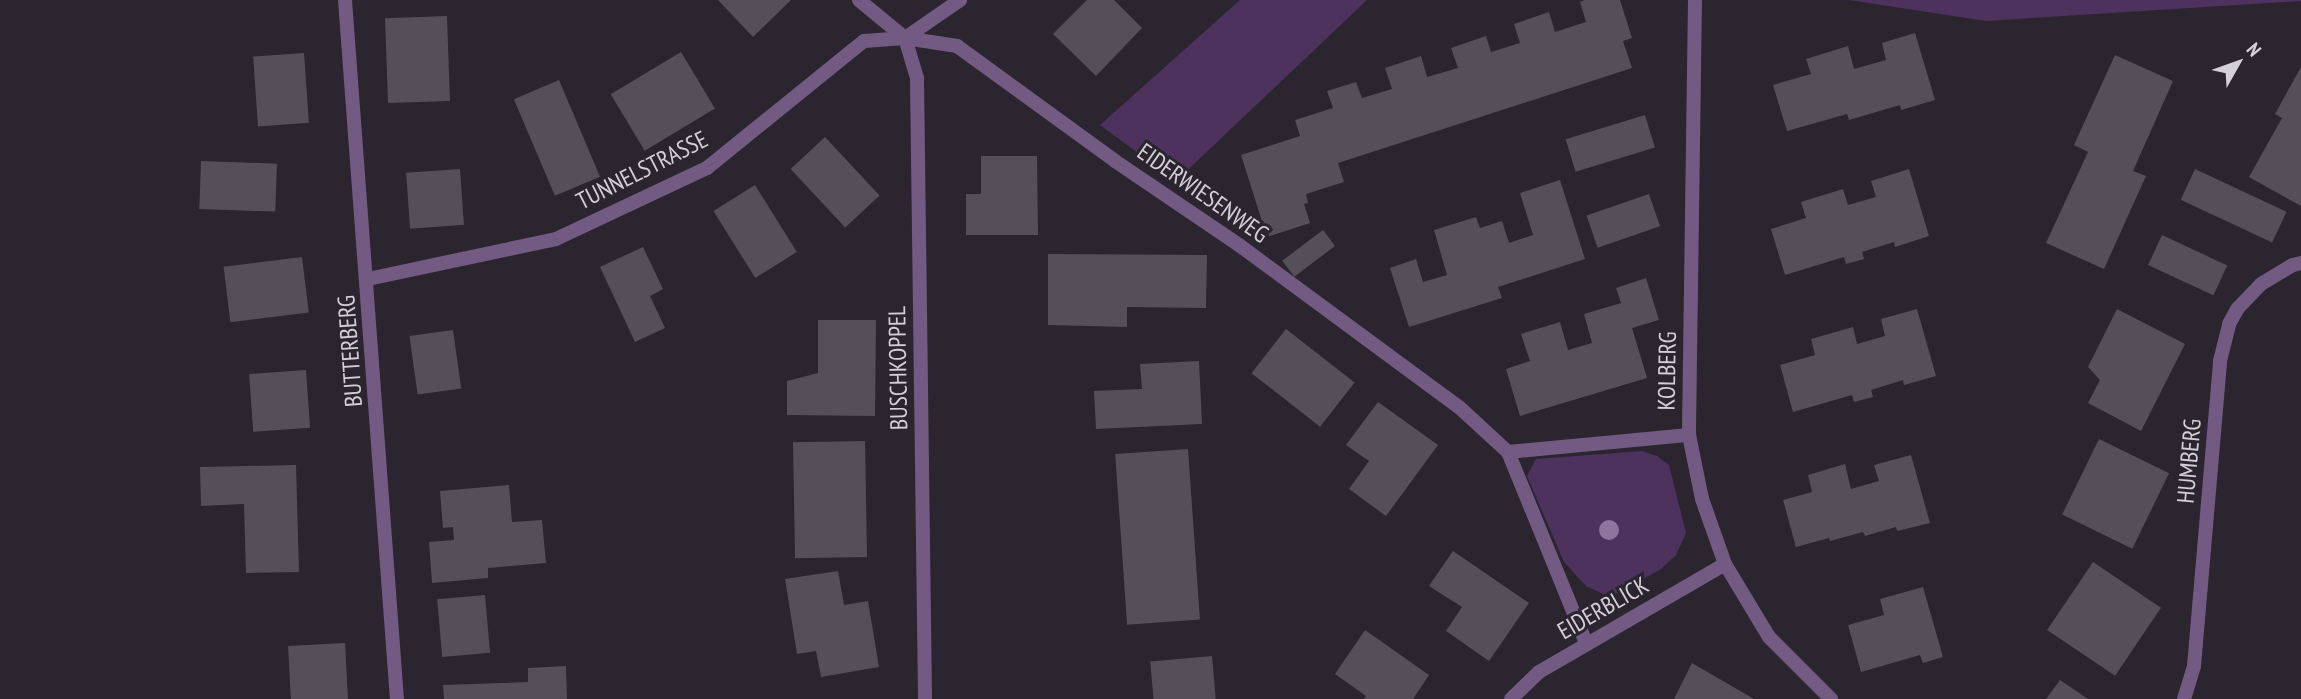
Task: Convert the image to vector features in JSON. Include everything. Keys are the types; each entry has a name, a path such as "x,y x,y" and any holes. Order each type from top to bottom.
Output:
{"street":[{"name":"BUTTERBERG","path":"345,0 368,279 397,699"},
{"path":"859,0 905,38 960,0"},
{"name":"KOLBERG","path":"1695,0 1689,435 1702,499 1725,564 1769,636 1831,699"},
{"name":"TUNNELSTRASSE","path":"368,279 556,239 707,169 864,41 905,38"},
{"name":"EIDERWIESENWEG","path":"905,38 957,46 1115,161 1239,245 1459,407 1508,452"},
{"name":"BUSCHKOPPEL","path":"905,38 917,78 925,699"},
{"name":"HUMBERG","path":"2184,699 2194,666 2220,360 2229,324 2238,308 2261,284 2292,265 2301,263"},
{"path":"1586,643 1508,452 1689,435"},
{"name":"EIDERBLICK","path":"1511,699 1539,672 1725,564"}],"shaded area":[{"path":"1240,0 1367,0 1176,181 1100,125"},
{"path":"1849,0 2301,0 2301,1 1986,21"},
{"path":"1642,451 1657,456 1669,465 1686,533 1676,555 1661,569 1610,597 1586,586 1564,562 1527,476 1536,459"}],"building":[{"path":"718,0 791,0 753,37"},
{"path":"1087,0 1114,0 1142,28 1096,76 1053,34"},
{"path":"1620,0 1632,38 1623,41 1632,68 1338,163 1344,182 1306,194 1308,203 1304,204 1310,223 1267,237 1241,155 1300,136 1295,120 1333,108 1327,91 1356,82 1362,98 1392,89 1385,68 1421,56 1427,77 1458,68 1451,48 1486,36 1491,52 1520,43 1514,24 1549,12 1555,32 1586,22 1580,2"},
{"path":"447,16 450,101 388,103 385,18"},
{"path":"1915,33 1935,100 1901,110 1900,105 1849,120 1847,114 1787,131 1773,85 1811,74 1806,59 1848,46 1854,69 1886,60 1882,43"},
{"path":"681,52 715,109 645,151 611,94"},
{"path":"304,53 309,123 258,126 253,57"},
{"path":"2115,55 2173,81 2133,171 2146,176 2104,269 2046,243 2088,152 2074,145"},
{"path":"2301,67 2301,206 2249,177 2282,118 2275,114"},
{"path":"559,80 600,177 555,196 514,99"},
{"path":"1645,115 1655,148 1576,172 1566,139"},
{"path":"825,137 880,196 845,228 791,169"},
{"path":"981,156 1037,156 1038,235 966,235 966,194 981,194"},
{"path":"201,161 277,164 275,212 199,209"},
{"path":"460,169 464,225 410,229 406,173"},
{"path":"1909,169 1929,236 1895,247 1894,242 1862,252 1864,259 1846,264 1844,257 1785,275 1771,229 1806,218 1801,202 1843,189 1848,205 1876,197 1871,181"},
{"path":"2195,169 2287,212 2272,242 2181,200"},
{"path":"1560,180 1585,259 1498,287 1502,298 1409,327 1390,268 1416,259 1423,282 1447,275 1434,230 1476,217 1480,228 1502,221 1509,243 1533,235 1520,193"},
{"path":"755,185 797,252 755,278 713,211"},
{"path":"1649,194 1660,226 1598,248 1587,215"},
{"path":"1323,230 1335,246 1294,277 1282,261"},
{"path":"2162,235 2227,265 2213,295 2148,265"},
{"path":"643,247 663,289 650,296 665,328 635,342 600,267"},
{"path":"1048,254 1207,255 1206,308 1127,307 1127,327 1048,325"},
{"path":"302,257 309,313 230,322 224,267"},
{"path":"1646,278 1659,320 1632,328 1647,378 1520,416 1506,369 1530,361 1521,334 1560,322 1568,350 1592,343 1584,314 1621,303 1616,288"},
{"path":"1917,309 1936,376 1904,385 1903,380 1871,390 1873,397 1854,402 1852,395 1793,412 1780,365 1815,355 1811,339 1853,327 1857,344 1885,336 1881,319"},
{"path":"2117,309 2185,344 2141,431 2088,403 2100,380 2088,367"},
{"path":"818,320 876,320 875,416 787,415 787,381 818,373"},
{"path":"1286,329 1355,383 1320,427 1252,373"},
{"path":"453,330 461,388 418,395 409,336"},
{"path":"1199,361 1202,424 1096,429 1094,391 1142,389 1140,364"},
{"path":"306,370 310,428 253,432 249,374"},
{"path":"1378,402 1438,445 1386,516 1349,489 1369,461 1346,445"},
{"path":"2099,439 2169,473 2132,549 2062,514"},
{"path":"865,441 867,557 795,558 793,442"},
{"path":"1188,449 1200,620 1127,625 1115,454"},
{"path":"1911,455 1930,523 1897,531 1896,527 1865,536 1863,532 1830,541 1829,538 1796,547 1783,500 1812,492 1808,475 1845,464 1851,489 1879,481 1874,465"},
{"path":"296,465 299,572 246,573 244,504 201,506 200,467"},
{"path":"509,485 512,522 542,520 546,563 488,568 488,578 432,583 429,542 454,540 453,527 443,528 440,491"},
{"path":"1453,551 1529,603 1489,661 1446,631 1462,607 1429,586"},
{"path":"2093,562 2161,608 2115,676 2047,630"},
{"path":"838,571 844,605 868,601 879,667 821,677 816,651 797,654 785,579"},
{"path":"1923,587 1943,657 1923,663 1920,655 1861,672 1848,625 1884,615 1880,599"},
{"path":"485,595 490,653 442,657 437,599"},
{"path":"1365,630 1429,675 1413,699 1364,699 1366,696 1335,674"},
{"path":"345,643 348,699 291,699 288,646"},
{"path":"1212,656 1216,699 1154,699 1150,661"},
{"path":"1692,663 1754,699 1674,699"},
{"path":"566,666 567,699 444,699 443,685 528,682 528,668"},
{"path":"2060,680 2088,699 2046,699"}]}
